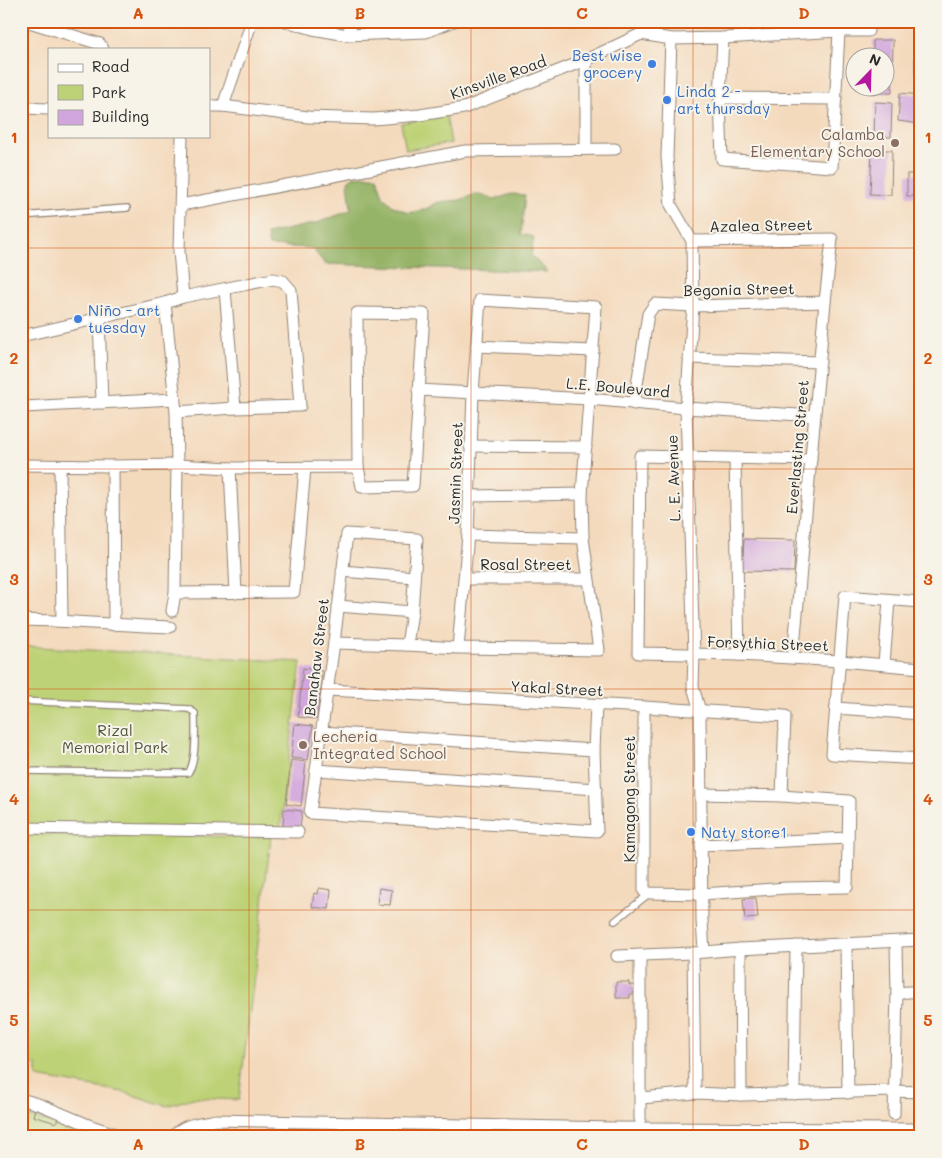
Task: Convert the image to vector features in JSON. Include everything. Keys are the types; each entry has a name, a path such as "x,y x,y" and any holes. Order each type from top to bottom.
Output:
{"street":[{"path":"26,21 100,44 102,48"},
{"path":"223,106 252,21"},
{"path":"286,21 313,29 347,34 426,32 454,21"},
{"path":"347,34 353,21"},
{"path":"640,21 641,34 671,39 868,31"},
{"path":"723,38 720,98 722,159 832,167 839,31"},
{"name":"Kinsville Road","path":"210,106 308,117 374,119 420,115 464,108 586,60 641,34"},
{"name":"L. E. Avenue","path":"671,39 668,157 671,205 692,241 693,306 686,408 694,687 700,711 702,794 702,921 698,952 694,1093"},
{"path":"586,60 586,149"},
{"path":"720,98 836,99"},
{"path":"21,108 48,109"},
{"path":"182,138 179,251 183,297"},
{"path":"181,205 465,151 615,149"},
{"name":"Azalea Street","path":"692,241 832,239"},
{"name":"Everlasting Street","path":"793,658 832,239"},
{"path":"21,336 225,288 273,279 283,281 291,290 300,406 176,412"},
{"path":"225,288 236,408"},
{"name":"Jasmin Street","path":"458,648 468,535 470,446 480,300 596,307 592,351"},
{"name":"Begonia Street","path":"634,404 648,314 655,304 693,306 825,302"},
{"path":"165,303 176,412 175,593 172,611"},
{"path":"357,314 424,314 413,486 362,487 358,467 357,314"},
{"path":"99,317 102,403"},
{"path":"334,643 458,648 599,650 583,538 582,494 592,351 476,346"},
{"path":"689,358 820,362"},
{"name":"L.E. Boulevard","path":"418,390 589,399 686,408 815,416"},
{"path":"21,402 24,407 174,399"},
{"path":"470,446 586,447"},
{"name":"Forsythia Street","path":"687,458 640,456 638,653 739,655 921,668"},
{"path":"687,458 811,460"},
{"path":"735,459 739,655"},
{"path":"21,465 177,465 230,468 358,467"},
{"path":"60,466 62,620"},
{"path":"113,466 114,625"},
{"path":"230,468 236,592"},
{"path":"175,593 294,592 305,468"},
{"path":"470,496 582,494"},
{"name":"Banahaw Street","path":"414,577 417,539 347,534 328,690 310,813 597,831 596,789"},
{"path":"468,535 583,538"},
{"path":"342,571 414,577 412,612 407,645"},
{"name":"Rosal Street","path":"464,579 588,578"},
{"path":"921,602 845,596 832,754 921,760"},
{"path":"884,664 889,600"},
{"path":"338,606 412,612"},
{"path":"21,620 62,620 114,625 170,627"},
{"name":"Yakal Street","path":"328,690 785,716 782,796"},
{"path":"316,770 596,789 594,750 596,705"},
{"name":"Kamagong Street","path":"644,707 647,892"},
{"path":"836,708 921,714"},
{"path":"322,732 594,750"},
{"path":"647,892 702,894 787,888 847,887 849,800 702,794"},
{"path":"21,828 298,832"},
{"path":"701,845 848,838"},
{"path":"617,956 740,948 921,940"},
{"path":"894,1114 893,1091 897,993 896,942"},
{"path":"846,944 848,1093"},
{"path":"794,1094 796,946"},
{"path":"740,948 741,1095"},
{"path":"640,955 640,1119"},
{"path":"897,993 921,991"},
{"path":"641,1098 694,1093 741,1095 921,1092"},
{"path":"21,1099 124,1137"},
{"path":"174,1137 176,1132 189,1125 216,1120 616,1128 921,1129"}],"lane":[{"path":"21,216 127,208"},
{"path":"21,701 189,709 195,713 195,741 192,768 188,772 21,771"},
{"path":"614,921 647,892"}],"green space":[{"path":"446,115 451,143 406,150 401,123"},
{"path":"377,176 383,196 393,206 409,213 426,209 438,202 460,200 476,194 495,199 512,194 525,195 521,234 534,237 531,255 548,272 325,264 312,248 269,246 267,234 317,223 351,210 348,181 353,177"},
{"path":"21,217 24,294 21,295"},
{"name":"Rizal Memorial Park","path":"21,646 301,662 280,829 21,825"},
{"path":"21,834 271,837 239,1100 193,1098 167,1106 123,1092 37,1077 37,1065 21,1062"},
{"path":"21,1114 78,1130 77,1137 21,1137"}],"building":[{"path":"914,21 921,21 921,72 915,72"},
{"path":"873,40 893,40 893,48 873,48"},
{"path":"900,93 921,95 921,124 898,121"},
{"path":"875,102 892,103 891,137 874,137"},
{"path":"872,150 892,150 891,195 870,194"},
{"path":"907,174 921,174 921,196 907,196"},
{"path":"744,539 795,540 794,572 742,571"},
{"path":"303,668 322,671 317,719 298,717"},
{"path":"295,724 313,726 308,760 291,758"},
{"path":"291,760 306,762 301,806 286,804"},
{"path":"284,809 302,811 300,828 283,826"},
{"path":"319,888 331,890 329,909 312,907 314,893 318,894"},
{"path":"379,888 392,890 390,905 377,904"},
{"path":"756,898 758,918 745,919 743,899"},
{"path":"616,982 629,982 629,985 634,985 634,994 630,994 630,998 616,998"},
{"path":"35,1109 59,1115 56,1123 33,1116"}],"place":[{"name":"Best wise grocery","path":"652,64"},
{"name":"Linda 2 - art thursday","path":"667,100"},
{"name":"Calamba Elementary School","path":"895,143"},
{"name":"Niño - art tuesday","path":"78,319"},
{"name":"Lecheria Integrated School","path":"303,745"},
{"name":"Naty store1","path":"691,832"}]}
